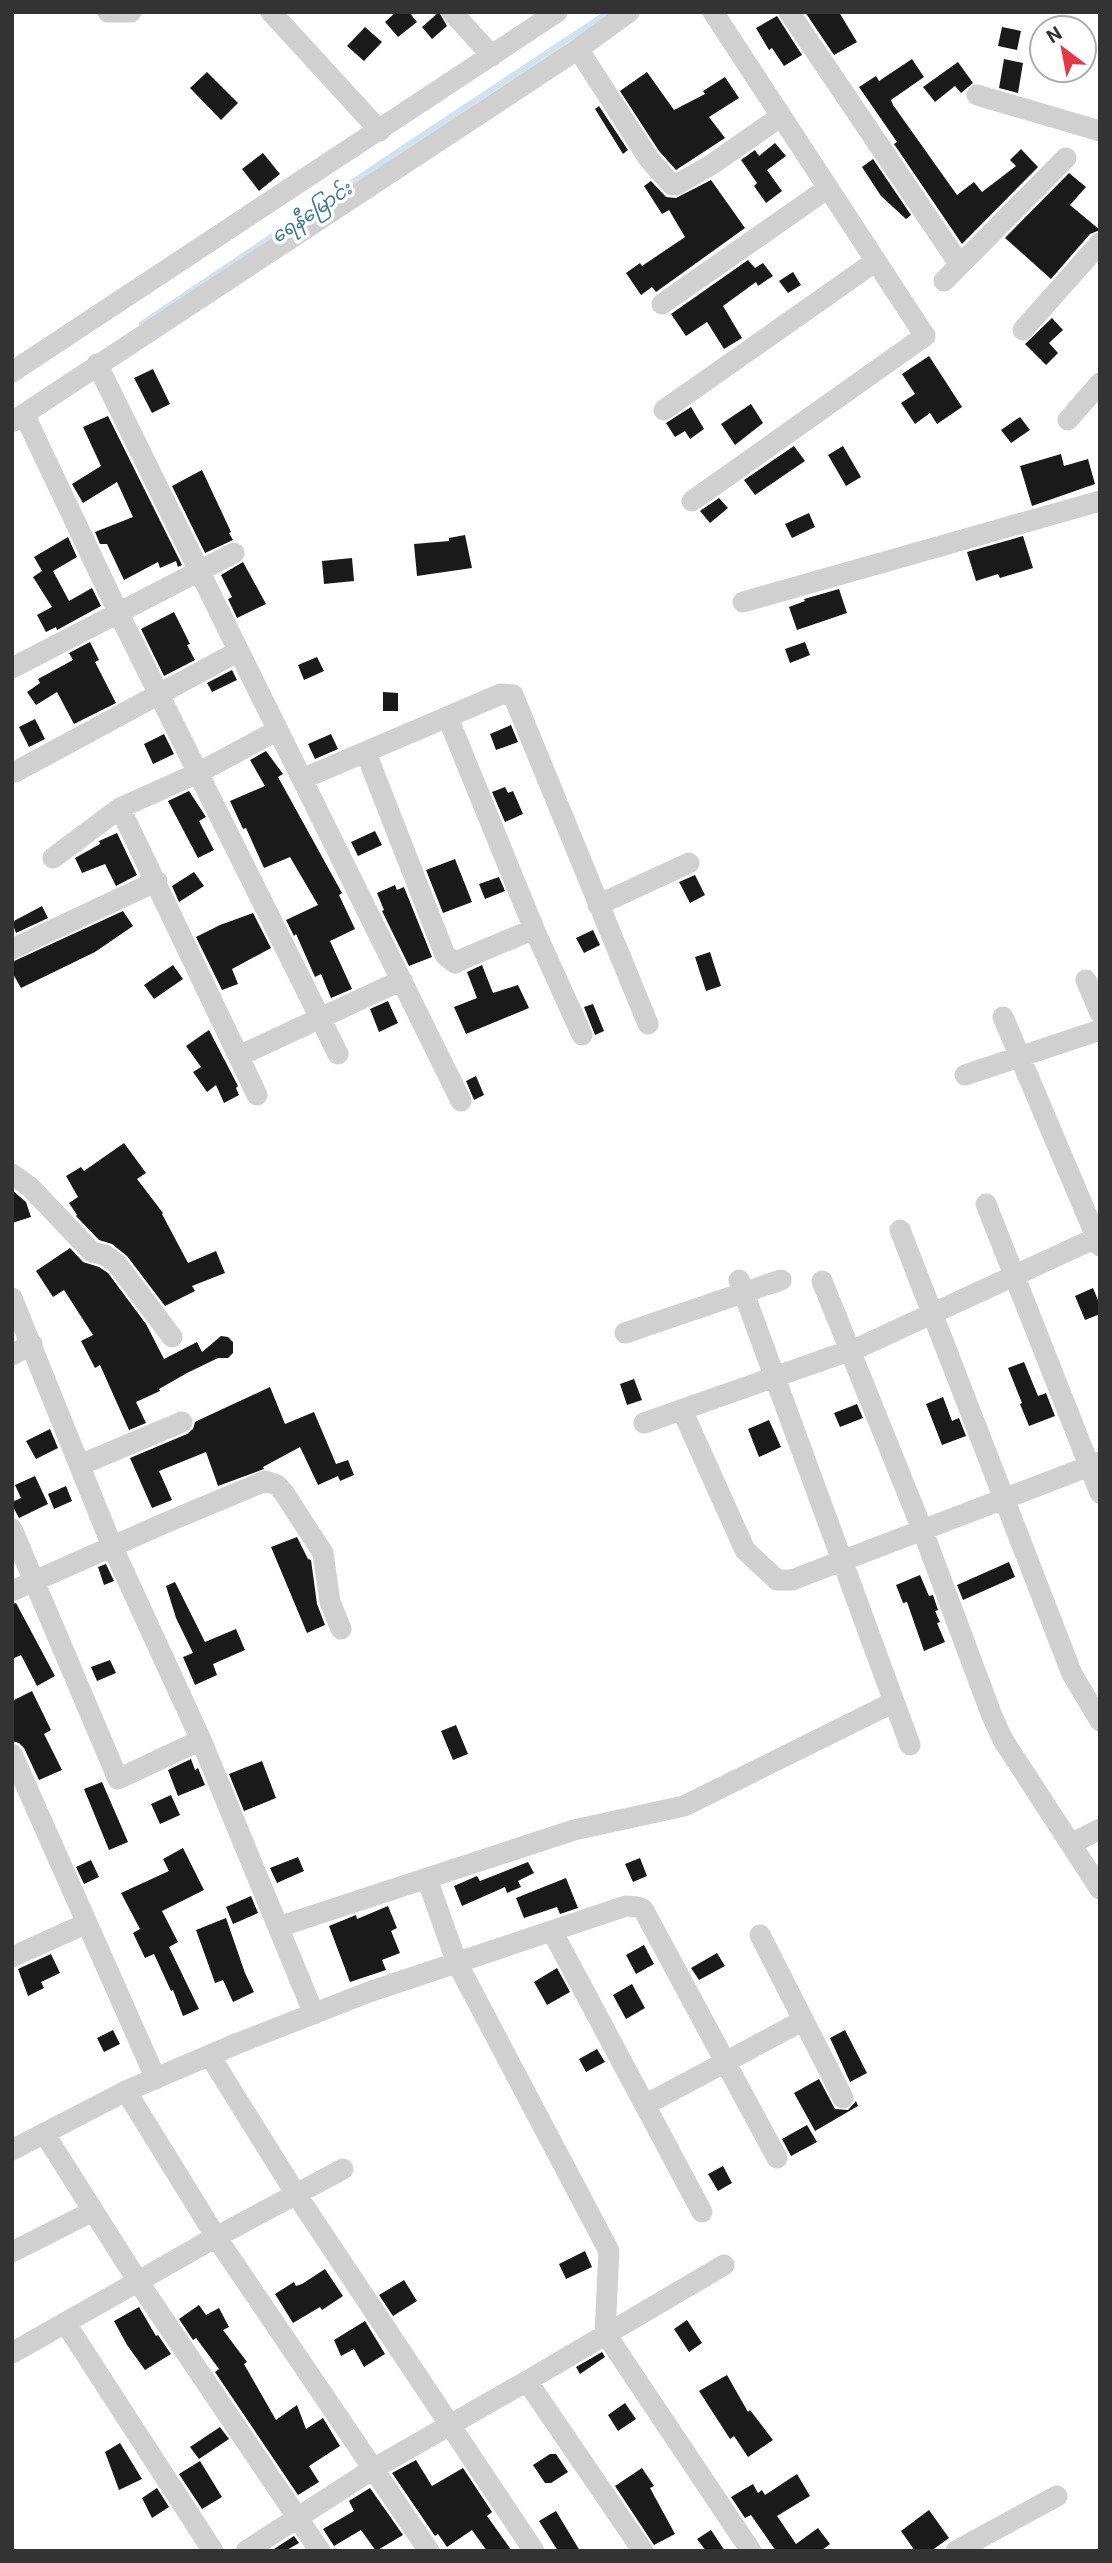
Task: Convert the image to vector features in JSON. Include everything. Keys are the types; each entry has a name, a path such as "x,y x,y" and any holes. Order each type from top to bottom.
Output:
{"street":[{"path":"108,12 131,12"},
{"path":"271,12 380,131"},
{"path":"452,12 492,56"},
{"path":"12,372 380,131 556,12"},
{"path":"338,1054 159,693 18,418 579,49 629,12"},
{"path":"692,500 925,336 713,12"},
{"path":"789,12 960,265"},
{"path":"579,49 627,126 668,184 676,185 711,165 780,117"},
{"path":"977,95 1100,131"},
{"path":"944,281 1066,158"},
{"path":"662,304 828,188"},
{"path":"1023,330 1098,248"},
{"path":"664,410 876,261"},
{"path":"97,364 461,1101"},
{"path":"1068,420 1100,383"},
{"path":"743,602 1100,501"},
{"path":"12,668 234,553"},
{"path":"15,772 239,651"},
{"path":"302,779 501,694 508,692 513,695 648,1024"},
{"path":"448,718 534,929 582,1035"},
{"path":"53,858 120,808 198,774 278,730"},
{"path":"366,753 445,955 450,961 463,959 534,929"},
{"path":"120,808 257,1095"},
{"path":"598,905 689,863"},
{"path":"12,949 157,881"},
{"path":"239,1056 402,980"},
{"path":"1086,980 1100,1013"},
{"path":"644,1423 851,1350 1099,1240 1003,1017"},
{"path":"965,1075 1100,1030"},
{"path":"12,1174 30,1187 92,1252 105,1255 117,1264 172,1337"},
{"path":"986,1204 1095,1464 1100,1493"},
{"path":"900,1230 1072,1674 1100,1721"},
{"path":"625,1333 741,1287 780,1280"},
{"path":"822,1281 1003,1740 1100,1889"},
{"path":"741,1287 910,1745"},
{"path":"12,1298 112,1546 201,1740 314,2014"},
{"path":"12,1355 32,1344"},
{"path":"682,1409 745,1550 777,1580 792,1580 1095,1464"},
{"path":"80,1465 182,1422"},
{"path":"12,1591 265,1481 277,1485 323,1553 330,1602 341,1629"},
{"path":"12,1528 118,1779 201,1740"},
{"path":"278,1927 574,1830 684,1806 894,1702"},
{"path":"12,1755 156,2079"},
{"path":"1070,1844 1100,1829"},
{"path":"426,1878 457,1963 609,2251 605,2333 751,2551"},
{"path":"13,2147 126,2091 369,1992 626,1906 643,1909 777,2158"},
{"path":"12,1956 87,1923"},
{"path":"552,1931 702,2212"},
{"path":"760,1935 843,2098"},
{"path":"645,2105 802,2021"},
{"path":"210,2056 296,2194 534,2551"},
{"path":"126,2091 216,2236 429,2551"},
{"path":"44,2133 139,2283 320,2551"},
{"path":"12,2353 139,2283 216,2236 343,2169"},
{"path":"12,2252 93,2211"},
{"path":"246,2551 373,2469 724,2264"},
{"path":"66,2324 213,2551"},
{"path":"527,2381 643,2551"},
{"path":"956,2551 1057,2496"}],"building":[{"path":"396,12 409,12 417,22 398,37 385,22"},
{"path":"439,12 447,26 432,39 422,27"},
{"path":"805,12 839,12 857,42 834,55"},
{"path":"777,16 802,55 784,66 772,48 769,50 756,28"},
{"path":"365,27 382,42 364,61 347,46"},
{"path":"1002,27 1021,31 1017,50 998,46"},
{"path":"912,59 924,77 891,100 957,195 974,182 982,192 1016,166 1010,160 1021,149 1038,167 962,244 859,87 876,76 879,81"},
{"path":"1004,59 1023,63 1018,93 999,88"},
{"path":"958,62 973,83 961,93 955,86 935,102 923,87"},
{"path":"207,72 238,103 221,120 190,88"},
{"path":"647,72 674,110 705,94 703,91 725,77 739,98 709,117 725,138 676,170 659,151 620,91"},
{"path":"599,106 628,150 623,154 595,109"},
{"path":"775,143 786,156 767,170 782,191 766,203 754,186 757,183 741,160 755,150 759,156"},
{"path":"263,153 280,174 259,191 242,169"},
{"path":"873,159 911,215 906,219 881,196 862,167"},
{"path":"1069,173 1086,187 1070,205 1100,230 1090,234 1051,279 1005,238"},
{"path":"711,180 745,228 656,292 652,287 641,295 626,273 640,263 642,266 685,237 669,210 662,214 644,186 651,181 666,197 676,198"},
{"path":"748,260 755,268 763,263 773,276 758,286 756,282 723,306 742,338 724,349 707,322 686,336 671,314"},
{"path":"793,272 801,285 788,293 779,281"},
{"path":"1052,318 1063,330 1049,343 1058,353 1046,365 1025,344"},
{"path":"929,356 962,407 937,424 930,413 915,424 901,403 915,394 902,374"},
{"path":"153,369 170,404 152,413 134,378"},
{"path":"751,404 763,423 735,445 721,424"},
{"path":"691,407 704,429 690,439 685,431 675,437 666,423"},
{"path":"108,416 182,565 178,567 176,561 160,568 158,562 124,580 107,544 100,544 95,532 133,517 117,482 83,503 72,484 101,466 83,427"},
{"path":"1020,417 1030,430 1011,443 1001,430"},
{"path":"794,446 805,461 755,495 744,480"},
{"path":"843,446 861,477 846,486 828,455"},
{"path":"1061,454 1064,466 1088,459 1095,484 1032,506 1020,466"},
{"path":"202,470 233,540 205,553 172,486"},
{"path":"719,498 728,508 710,523 700,511"},
{"path":"809,513 815,527 792,538 785,524"},
{"path":"465,535 472,568 417,576 414,544 449,541 449,538"},
{"path":"1023,536 1033,568 1000,578 998,574 976,581 967,552"},
{"path":"68,537 77,557 53,571 69,601 92,588 101,606 57,630 56,627 46,632 37,615 52,607 33,577 42,571 34,557"},
{"path":"352,558 354,581 324,584 322,561"},
{"path":"243,562 266,604 237,618 228,599 232,597 221,575"},
{"path":"839,589 847,613 797,630 789,607 805,601 804,599"},
{"path":"174,612 195,660 164,676 141,629"},
{"path":"90,642 99,660 95,662 116,703 74,724 57,692 36,705 27,692 40,683 38,679 73,660 69,653"},
{"path":"805,642 810,655 790,663 785,649"},
{"path":"317,657 324,671 304,680 298,665"},
{"path":"232,670 237,680 212,692 207,683"},
{"path":"383,692 398,693 398,711 383,711"},
{"path":"35,719 45,739 29,747 19,727"},
{"path":"511,725 518,742 496,750 490,734"},
{"path":"164,734 174,754 153,764 144,744"},
{"path":"331,734 338,749 315,759 308,744"},
{"path":"266,751 283,774 278,777 342,893 339,895 355,929 330,941 352,989 331,998 321,974 315,977 296,934 294,936 286,920 318,905 290,857 264,868 230,801 265,786 250,760"},
{"path":"505,787 508,793 513,791 523,814 505,822 492,792"},
{"path":"189,791 206,817 199,821 214,850 198,858 168,801"},
{"path":"375,831 382,845 358,856 351,842"},
{"path":"117,833 137,875 116,886 105,864 82,873 75,858 100,844 99,841"},
{"path":"455,859 472,902 443,913 426,870"},
{"path":"194,872 204,886 179,902 172,886"},
{"path":"695,875 705,895 690,903 679,882"},
{"path":"499,877 505,891 485,899 479,884"},
{"path":"395,885 397,890 404,887 432,957 409,966 382,911 384,910 377,893"},
{"path":"42,906 48,918 16,933 12,922"},
{"path":"123,911 133,926 95,952 21,988 12,972 12,962"},
{"path":"253,913 271,948 232,969 238,984 222,990 196,937"},
{"path":"593,930 600,945 584,953 576,938"},
{"path":"710,952 721,986 706,991 695,957"},
{"path":"173,965 183,979 154,999 144,985"},
{"path":"482,965 493,993 518,985 529,1008 466,1034 454,1007 477,998 467,972"},
{"path":"388,1001 398,1023 379,1032 370,1009"},
{"path":"593,1004 604,1031 595,1035 584,1007"},
{"path":"209,1030 238,1086 236,1088 239,1095 224,1103 216,1085 207,1092 193,1072 201,1067 186,1046"},
{"path":"476,1076 484,1095 474,1100 466,1081"},
{"path":"124,1143 146,1173 137,1179 163,1213 188,1263 216,1251 225,1273 192,1286 195,1291 165,1306 127,1256 112,1244 99,1240 76,1216 69,1203 78,1197 66,1176 81,1167 84,1171"},
{"path":"12,1190 26,1202 31,1217 12,1223"},
{"path":"70,1248 83,1262 108,1273 146,1324 164,1359 197,1342 202,1352 221,1336 228,1337 233,1342 233,1353 228,1358 218,1358 187,1373 159,1389 160,1391 136,1402 146,1423 129,1430 100,1365 95,1368 81,1341 93,1335 64,1290 53,1297 36,1271"},
{"path":"1093,1288 1100,1305 1100,1314 1085,1320 1075,1296"},
{"path":"1024,1362 1038,1396 1046,1393 1055,1416 1029,1426 1008,1368"},
{"path":"634,1379 642,1400 627,1405 620,1384"},
{"path":"270,1387 285,1424 314,1412 336,1464 348,1460 354,1475 340,1481 338,1476 318,1485 300,1447 263,1467 264,1469 218,1486 206,1452 159,1471 172,1500 152,1508 130,1458 187,1434 193,1429 195,1422"},
{"path":"943,1397 952,1421 959,1418 966,1436 942,1445 926,1404"},
{"path":"857,1404 863,1418 840,1427 834,1413"},
{"path":"769,1420 781,1447 759,1457 748,1429"},
{"path":"50,1429 58,1448 36,1459 26,1441"},
{"path":"35,1476 48,1504 19,1518 12,1505 12,1502 21,1498 15,1485"},
{"path":"66,1486 72,1501 54,1509 48,1494"},
{"path":"297,1537 311,1560 317,1604 325,1625 307,1633 271,1547"},
{"path":"1009,1562 1015,1577 963,1600 957,1585"},
{"path":"106,1564 114,1581 104,1585 98,1567"},
{"path":"920,1575 929,1596 933,1595 940,1622 937,1623 945,1642 924,1651 907,1602 903,1603 896,1585"},
{"path":"175,1582 205,1642 236,1629 245,1650 213,1664 217,1675 195,1685 183,1657 193,1653 176,1618 166,1586"},
{"path":"16,1603 55,1676 37,1686 21,1655 12,1659 12,1604"},
{"path":"110,1660 116,1673 97,1681 91,1667"},
{"path":"32,1691 51,1730 44,1734 62,1770 39,1780 24,1748 12,1741 12,1701"},
{"path":"456,1725 468,1754 453,1760 441,1731"},
{"path":"191,1759 205,1785 178,1796 168,1770"},
{"path":"262,1761 276,1798 244,1811 229,1774"},
{"path":"102,1782 128,1842 109,1850 84,1789"},
{"path":"171,1795 180,1815 160,1824 151,1804"},
{"path":"183,1848 204,1890 162,1911 178,1942 169,1947 199,2009 183,2016 154,1954 145,1958 133,1933 140,1929 121,1893 169,1871 163,1859"},
{"path":"298,1857 304,1871 277,1883 270,1868"},
{"path":"640,1858 647,1876 633,1882 625,1864"},
{"path":"91,1860 99,1877 84,1884 76,1867"},
{"path":"528,1862 534,1873 518,1881 521,1887 507,1893 505,1887 462,1906 454,1886 477,1876 480,1881"},
{"path":"566,1878 578,1908 560,1914 557,1907 524,1918 516,1898"},
{"path":"251,1896 258,1913 233,1924 226,1907"},
{"path":"388,1906 397,1928 391,1931 400,1953 382,1960 386,1970 350,1982 329,1926 356,1915 357,1919"},
{"path":"226,1918 254,1992 233,2002 223,1980 215,1983 196,1930"},
{"path":"644,1945 654,1964 636,1974 626,1955"},
{"path":"717,1953 725,1966 699,1980 691,1968"},
{"path":"51,1954 60,1973 41,1982 44,1988 28,1996 18,1969"},
{"path":"557,1968 570,1992 547,2005 534,1982"},
{"path":"632,1984 645,2008 626,2019 613,1995"},
{"path":"113,2030 120,2044 104,2052 97,2038"},
{"path":"845,2030 867,2073 850,2082 830,2038"},
{"path":"597,2049 605,2062 586,2072 579,2059"},
{"path":"819,2079 835,2109 848,2110 856,2101 858,2106 815,2131 794,2093"},
{"path":"807,2125 817,2142 791,2156 782,2139"},
{"path":"723,2166 732,2183 718,2191 708,2174"},
{"path":"585,2251 592,2267 566,2279 559,2264"},
{"path":"325,2269 343,2296 322,2310 320,2307 293,2323 275,2294 294,2282 296,2286 302,2284"},
{"path":"404,2280 417,2301 393,2316 379,2295"},
{"path":"199,2305 206,2315 219,2308 229,2327 223,2330 247,2362 244,2364 276,2420 297,2405 306,2429 323,2418 340,2446 309,2466 319,2482 298,2495 215,2372 219,2369 196,2338 193,2340 179,2319"},
{"path":"139,2307 156,2336 158,2335 171,2354 145,2370 114,2321"},
{"path":"687,2320 702,2343 689,2352 674,2329"},
{"path":"365,2321 385,2354 364,2367 354,2349 341,2356 334,2340"},
{"path":"602,2352 605,2357 580,2374 576,2367"},
{"path":"727,2375 748,2412 750,2410 773,2440 748,2457 734,2436 730,2439 699,2391"},
{"path":"625,2403 636,2419 618,2431 608,2415"},
{"path":"220,2427 229,2439 199,2459 190,2447"},
{"path":"120,2443 142,2479 119,2490 105,2452"},
{"path":"550,2454 556,2454 568,2472 551,2483 545,2483 533,2465"},
{"path":"416,2460 432,2486 463,2468 492,2512 487,2516 512,2551 487,2551 472,2530 447,2547 438,2534 435,2536 392,2473"},
{"path":"200,2461 222,2497 202,2509 179,2474"},
{"path":"642,2468 654,2486 650,2488 675,2534 654,2545 615,2486"},
{"path":"797,2474 810,2496 777,2516 796,2544 818,2528 830,2544 821,2551 776,2551 751,2515 745,2518 731,2497 753,2484 758,2493 762,2490 765,2495"},
{"path":"157,2488 169,2507 152,2518 142,2498"},
{"path":"370,2488 403,2535 376,2551 361,2530 334,2546 323,2529 354,2511 349,2501"},
{"path":"929,2510 949,2538 931,2551 915,2551 901,2531"},
{"path":"556,2511 580,2551 558,2551 539,2521"},
{"path":"711,2530 725,2551 706,2551 697,2539"},
{"path":"294,2536 299,2543 285,2551 271,2551"}],"waterway":[{"name":"ရေနီမြောင်း","path":"142,324 609,12"}]}
